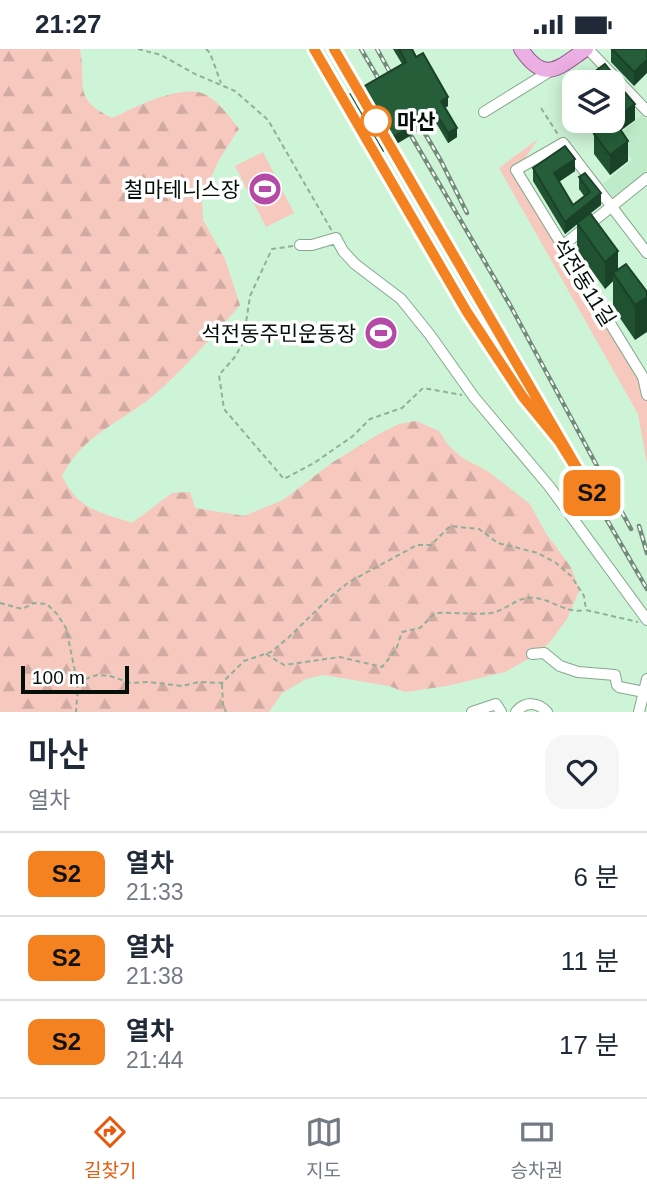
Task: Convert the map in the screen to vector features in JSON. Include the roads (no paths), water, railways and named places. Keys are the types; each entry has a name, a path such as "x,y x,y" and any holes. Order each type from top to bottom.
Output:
{"main road":[{"path":"521,49 530,62 540,68 552,70 568,64 587,49"}],"street":[{"path":"587,49 647,111"},
{"path":"484,111 552,70"},
{"name":"석전동11길","path":"611,206 563,143 516,170 561,247 645,375 647,395"},
{"path":"561,247 647,178"},
{"path":"611,206 647,253"},
{"path":"300,245 312,245 336,238 355,264 401,299 474,397 549,486 643,621"},
{"path":"532,655 544,653 560,666 578,672 615,675 619,687 645,698"},
{"path":"639,712 645,698 647,679"},
{"path":"472,712 496,704 501,712"},
{"path":"516,712 522,706 530,704 539,705 547,712"}],"railway":[{"path":"319,49 356,114"},
{"path":"334,49 368,108"},
{"path":"361,49 388,95"},
{"path":"377,49 398,87"},
{"path":"347,106 372,149"},
{"path":"412,111 467,213"},
{"path":"402,120 510,305 631,529"},
{"path":"382,132 647,589"},
{"path":"371,138 468,305 502,357"},
{"path":"492,350 538,416"},
{"path":"639,526 647,553"}],"train":[{"name":"S2","path":"314,49 467,312 523,397 559,441 594,497 334,49"}],"place":[{"name":"마산","path":"376,121"},
{"name":"철마테니스장","path":"265,189"},
{"name":"석전동주민운동장","path":"381,333"}]}
